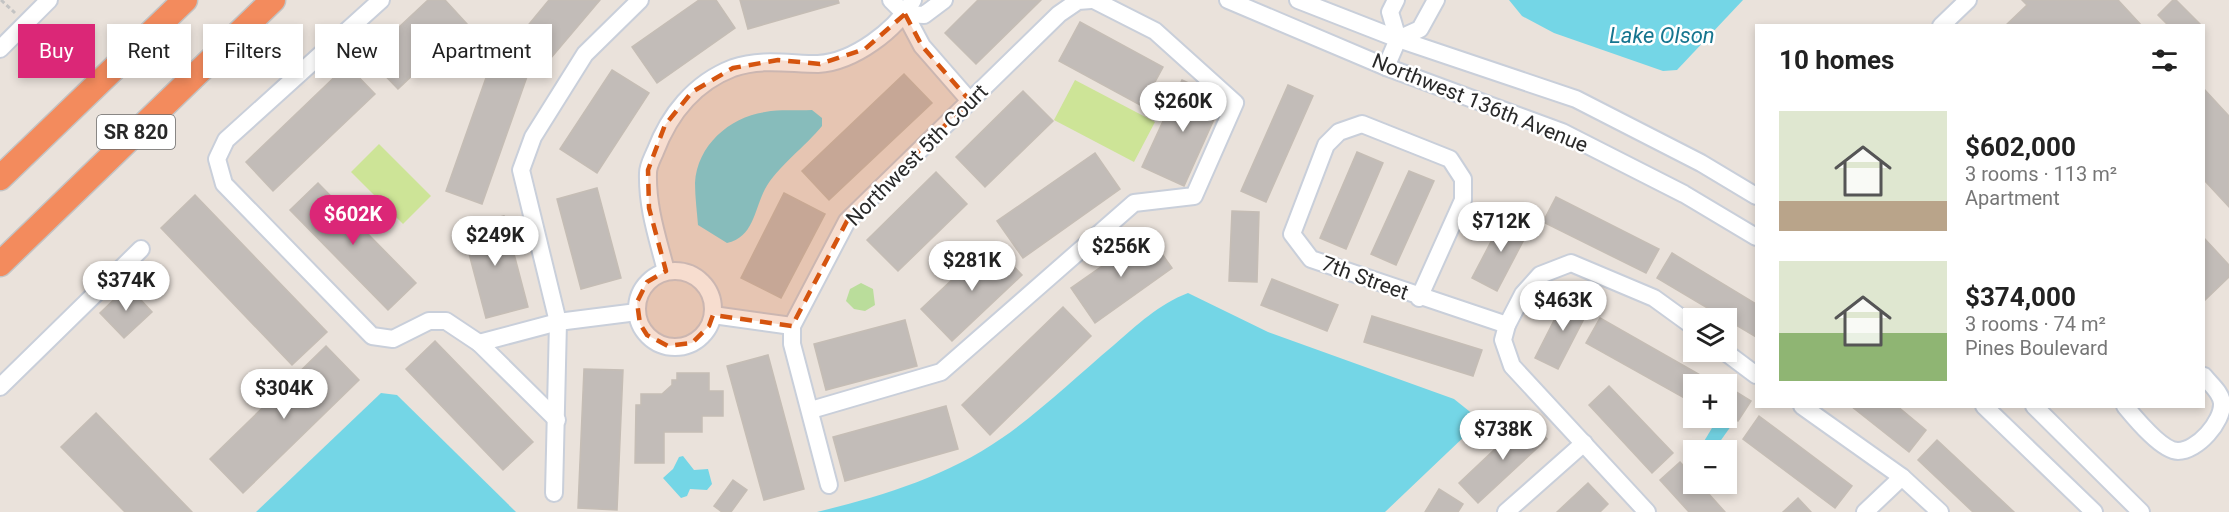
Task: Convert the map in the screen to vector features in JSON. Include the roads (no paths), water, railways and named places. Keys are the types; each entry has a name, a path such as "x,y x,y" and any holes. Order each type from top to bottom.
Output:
{"highway":[{"name":"SR 820","path":"0,178 185,0"},
{"name":"SR 820","path":"0,264 273,0"}],"street":[{"path":"0,49 50,0"},
{"path":"381,0 226,140 217,159 224,184 372,336 393,339 429,321 446,321 479,343 557,420"},
{"path":"554,493 558,322 521,170 533,137 585,54 640,0"},
{"path":"891,0 924,15 944,0"},
{"path":"811,410 941,372 1134,203 1194,196 1235,103 1155,31 1088,0"},
{"name":"Northwest 5th Court","path":"792,326 847,221 1059,14 1088,0"},
{"name":"Northwest 136th Avenue","path":"1228,0 1386,67 1562,132 1684,194 1755,236"},
{"name":"Northwest 136th Avenue","path":"1298,0 1398,39 1576,99 1701,163 1755,195"},
{"path":"1386,67 1398,39 1390,12 1396,0"},
{"path":"1398,39 1420,29 1436,0"},
{"path":"1943,24 1968,0"},
{"path":"909,7 922,46 970,101"},
{"path":"666,271 649,208 648,170 665,125 692,92 733,68 778,60 820,64 865,49 909,7"},
{"name":"7th Street","path":"1362,124 1450,159 1463,179 1463,200 1419,298 1311,259 1292,234 1326,145 1339,132 1362,124"},
{"path":"0,387 141,249"},
{"path":"1647,512 1512,366 1503,340 1507,326 1531,284 1540,274 1558,266 1571,264 1634,288 1654,298 1683,319"},
{"path":"666,271 691,273 709,290 713,315 705,331 692,343 668,346 647,335 640,324 637,312 641,291 647,282 666,271"},
{"path":"1419,298 1507,326"},
{"path":"479,343 558,322 637,312"},
{"path":"713,315 792,326 792,344 829,485"},
{"path":"1737,360 1755,374"},
{"path":"2127,408 2166,447 2177,451 2193,447 2212,428 2220,413 2222,402 2216,389 2205,377"},
{"path":"1805,408 1902,477 1940,512"},
{"path":"1986,408 2094,512"},
{"path":"2036,408 2141,512"},
{"path":"1506,512 1584,443"},
{"path":"1865,512 1902,477"}],"water":[{"name":"Lake Olson","path":"1509,0 1743,0 1677,70 1663,71 1554,33 1522,16"},
{"path":"812,110 822,118 822,126 770,181 761,197 752,222 743,235 727,243 698,225 695,183 697,169 709,145 718,135 728,127 752,115 777,111"},
{"path":"1188,293 1268,332 1454,399 1474,415 1468,433 1385,512 817,512 913,484 981,452 1031,416 1149,316 1167,303"},
{"path":"381,393 397,395 516,512 256,512"},
{"path":"1712,428 1730,428 1721,440 1705,440"},
{"path":"683,456 694,470 708,469 712,484 707,490 690,489 687,496 681,498 663,478 673,469 679,457"}]}
